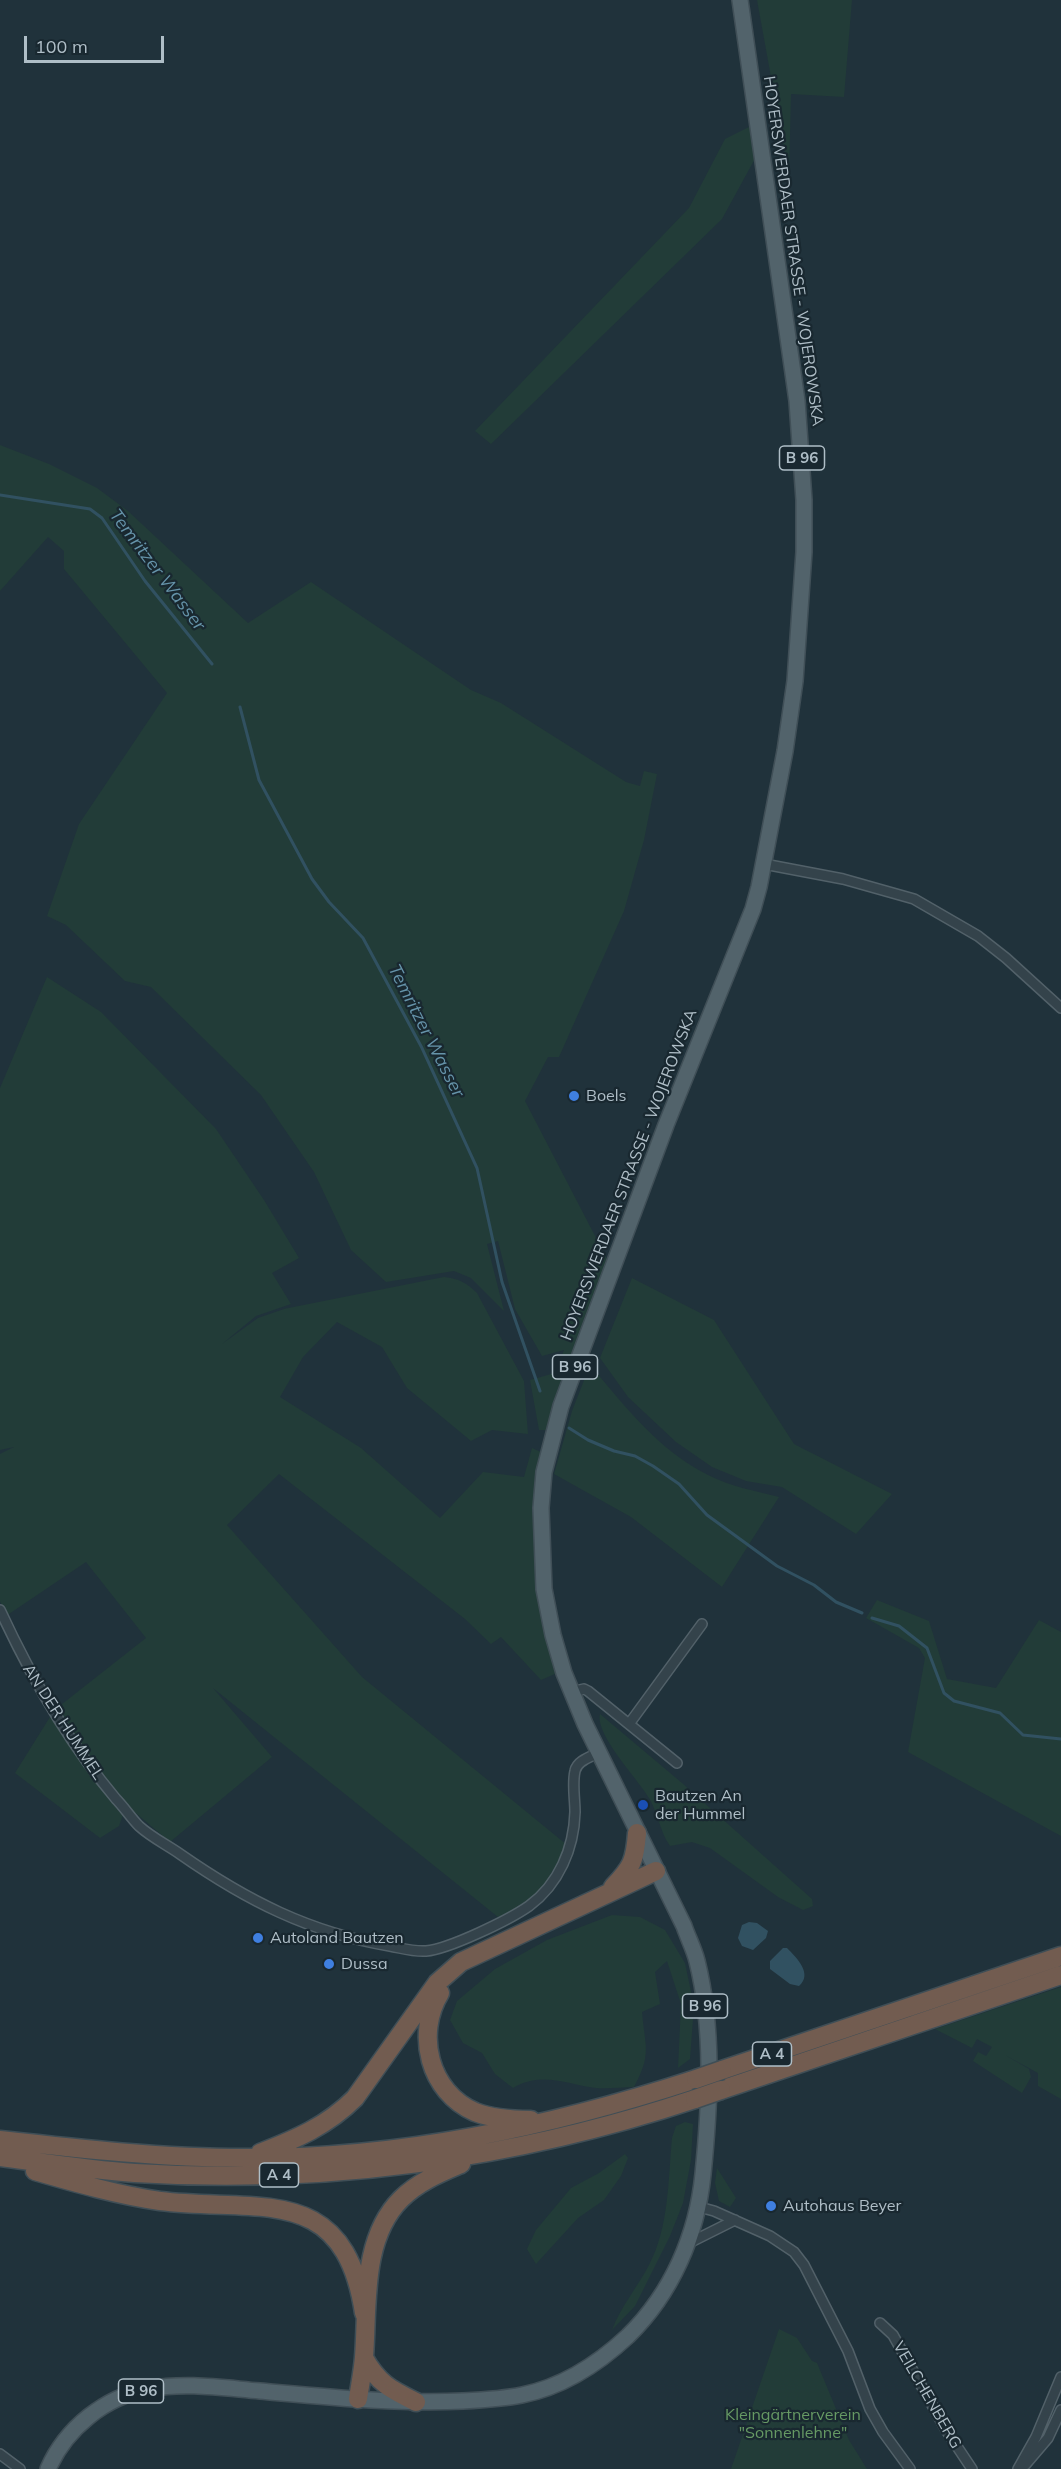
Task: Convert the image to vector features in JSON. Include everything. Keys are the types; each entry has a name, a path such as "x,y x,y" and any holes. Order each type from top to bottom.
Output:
{"highway":[{"path":"606,1894 630,1869 636,1852 637,1833"},
{"path":"247,2158 305,2136 340,2113 355,2098 437,1983 461,1962 656,1871"},
{"path":"490,1949 453,1977 442,1988 432,2005 427,2024 427,2042 434,2070 456,2100 474,2111 509,2119 566,2118"},
{"name":"A 4","path":"0,2140 108,2151 247,2158 330,2155 400,2148 506,2132 566,2118 696,2079 1061,1956"},
{"name":"A 4","path":"0,2158 136,2173 239,2176 369,2170 479,2155 584,2132 695,2099 1061,1975"},
{"path":"358,2398 364,2358 364,2313 374,2249 380,2229 390,2212 412,2189 479,2155"},
{"path":"0,2158 21,2167 116,2193 161,2201 270,2206 294,2212 317,2223 335,2238 349,2256 357,2278 364,2313"},
{"path":"364,2358 380,2382 416,2402"}],"main road":[{"name":"HOYERSWERDAER STRASSE - WOJEROWSKA","path":"49,2466 68,2437 95,2411 117,2398 148,2389 196,2386 416,2402 502,2399 524,2395 564,2381 583,2371 620,2343 654,2306 669,2284 687,2244 699,2207 705,2154 707,2088 704,1994 696,1959 684,1926 598,1753 571,1692 553,1635 544,1589 541,1508 544,1472 561,1406 670,1115 753,909 764,864 785,751 795,681 804,552 804,500 797,401 740,0"}],"street":[{"path":"764,864 843,879 914,899 978,936 1061,1008"},
{"name":"AN DER HUMMEL","path":"0,1610 23,1660 55,1713 95,1773 140,1826 209,1874 247,1896 287,1917 353,1940 422,1951 437,1950 529,1906 544,1891 565,1862 574,1831 575,1770 583,1760 598,1753"},
{"path":"629,1724 702,1624"},
{"path":"571,1692 584,1689 588,1691 677,1763"},
{"path":"699,2207 770,2236 794,2252 804,2265 848,2351 870,2409 883,2432 910,2469"},
{"path":"687,2244 735,2220"},
{"name":"VEILCHENBERG","path":"880,2323 893,2335 946,2430 972,2469"},
{"path":"1021,2468 1061,2377"},
{"path":"1021,2468 1036,2455 1061,2410"},
{"path":"0,2454 20,2469"}],"green space":[{"path":"757,0 852,0 844,97 791,94 789,176"},
{"path":"749,127 757,155 722,219 491,444 475,431 689,208 725,139"},
{"path":"0,445 49,464 97,488 128,511 248,623 311,582 471,690 501,703 626,782 640,786 644,771 657,774 644,840 624,911 559,1057 548,1057 525,1101 607,1259 546,1430 539,1430 530,1380 555,1373 564,1350 542,1356 515,1309 498,1241 487,1244 504,1311 471,1278 454,1271 386,1282 351,1250 314,1172 261,1095 151,987 125,981 66,925 47,916 79,824 167,693 64,569 64,551 48,537 0,591"},
{"path":"47,977 101,1012 216,1129 264,1200 299,1258 272,1273 291,1304 256,1316 222,1344 258,1318 284,1309 444,1277 462,1282 477,1293 524,1381 528,1434 492,1430 471,1441 407,1388 382,1347 337,1322 303,1357 280,1397 361,1448 440,1518 483,1472 524,1477 532,1448 541,1452 536,1512 557,1673 541,1680 501,1637 491,1644 465,1619 279,1474 227,1525 362,1677 567,1845 543,1888 529,1902 498,1917 213,1688 272,1757 170,1842 131,1809 98,1771 57,1708 146,1638 86,1562 6,1616 0,1601 0,1454 14,1447 0,1450 0,1088"},
{"path":"632,1278 714,1320 794,1444 892,1494 856,1534 782,1487 746,1481 712,1467 676,1442 628,1397 600,1358"},
{"path":"590,1365 643,1426 690,1465 725,1482 779,1497 722,1587 631,1517 554,1474 572,1411"},
{"path":"877,1600 929,1621 947,1679 996,1688 1039,1620 1061,1632 1061,1836 908,1752 925,1658 919,1648 866,1618"},
{"path":"600,1714 682,1783 812,1899 813,1906 803,1910 778,1897 710,1848 692,1842 670,1846 649,1798 610,1745 600,1723"},
{"path":"50,1717 91,1776 123,1815 119,1826 100,1838 15,1773"},
{"path":"612,1915 640,1917 665,1930 685,1963 694,2006 690,2059 678,2068 681,2004 667,1961 655,1972 660,2004 642,2012 646,2050 640,2076 634,2087 596,2088 544,2079 523,2083 513,2088 495,2074 482,2053 463,2043 450,2020 457,2001 495,1969 547,1940"},
{"path":"1061,1987 1061,2099 1038,2086 1038,2073 1005,2055 1029,2069 1031,2077 1022,2093 973,2061 978,2052 986,2056 992,2047 977,2039 972,2048 935,2029"},
{"path":"685,2122 693,2124 691,2160 683,2203 670,2236 635,2306 612,2330 656,2250 664,2219 672,2138 676,2126"},
{"path":"625,2154 628,2158 621,2176 604,2200 578,2218 536,2264 527,2249 536,2230 571,2188 599,2173"},
{"path":"717,2168 736,2198 730,2207 719,2201 715,2183"},
{"name":"Kleingärtnerverein \"Sonnenlehne\"","path":"779,2329 797,2338 812,2361 817,2363 849,2440 867,2469 731,2469"}],"water":[{"path":"749,1922 757,1923 768,1931 766,1938 753,1950 742,1946 738,1938 742,1925"},
{"path":"783,1948 787,1948 802,1966 804,1976 799,1986 790,1984 770,1969 770,1961"}],"waterway":[{"name":"Temritzer Wasser","path":"0,495 90,509 102,518 145,581 212,664"},
{"name":"Temritzer Wasser","path":"240,707 259,780 312,879 329,902 363,938 422,1048 477,1168 502,1282 540,1391"},
{"name":"Temritzer Wasser","path":"569,1428 588,1440 614,1451 635,1456 653,1466 679,1484 707,1515 777,1566 814,1585 836,1602 862,1613"},
{"name":"Temritzer Wasser","path":"872,1618 899,1626 927,1648 944,1693 954,1701 1000,1713 1023,1735 1061,1739"}],"place":[{"name":"Boels","path":"574,1096"},
{"name":"Bautzen An der Hummel","path":"643,1805"},
{"name":"Autoland Bautzen","path":"258,1938"},
{"name":"Dussa","path":"329,1964"},
{"name":"Autohaus Beyer","path":"771,2206"}]}
